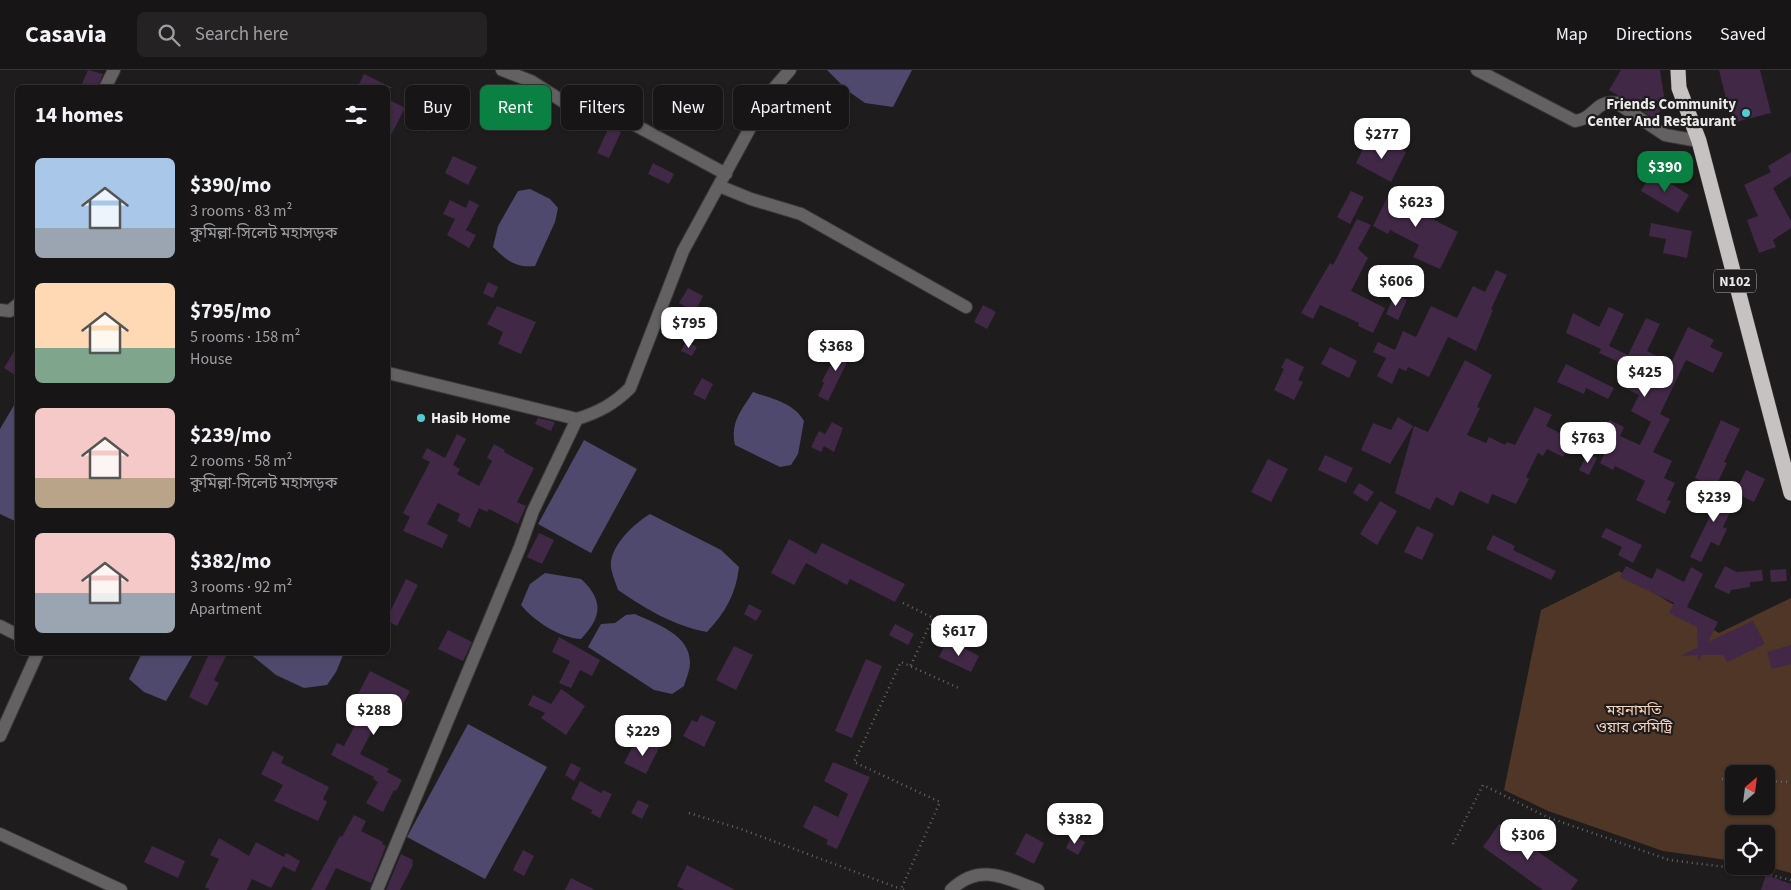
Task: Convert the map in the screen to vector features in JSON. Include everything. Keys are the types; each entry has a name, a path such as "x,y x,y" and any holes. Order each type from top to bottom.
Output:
{"highway":[{"name":"N102","path":"1678,70 1679,88 1699,141 1791,494"}],"street":[{"path":"106,85 114,70"},
{"path":"502,70 531,81 581,113 609,111 726,174"},
{"path":"390,373 577,420 605,409 630,388 683,251 768,95 790,70"},
{"path":"1477,70 1575,121 1588,118 1602,103 1609,101 1617,103 1665,135 1699,141"},
{"path":"720,186 752,199 800,214 966,307"},
{"path":"0,310 10,312 15,307"},
{"path":"376,890 520,547 533,511 577,420"},
{"path":"0,626 15,634"},
{"path":"0,736 37,655"},
{"path":"0,834 121,890"},
{"path":"951,890 962,881 981,873 998,874 1038,890"}],"path":[{"path":"902,603 933,618 910,667"},
{"path":"689,813 741,829 902,889 940,802 854,762 901,662 961,689"},
{"path":"1775,781 1791,782"},
{"path":"1453,844 1483,786 1547,818 1669,860 1750,870 1791,880"}],"green space":[{"name":"ময়নামতি ওয়ার সেমিট্রি","path":"1619,571 1719,633 1791,598 1791,873 1775,869 1775,825 1725,825 1725,860 1663,851 1548,811 1504,790 1541,610"}],"shaded area":[{"path":"827,70 912,70 893,107 865,103 849,92 849,85 842,85"},
{"path":"530,189 550,199 558,208 555,222 535,266 522,266 502,256 493,247 498,226 518,191"},
{"path":"753,392 788,406 800,415 804,421 798,454 791,465 780,467 735,445 735,423"},
{"path":"15,403 15,521 0,514 0,429"},
{"path":"584,440 637,469 591,553 538,524"},
{"path":"650,514 721,550 739,567 738,577 729,602 707,632 683,626 661,616 618,590 611,567 614,551 624,536 637,523"},
{"path":"545,573 581,579 594,594 598,609 596,616 581,639 565,636 548,628 521,605 530,584"},
{"path":"635,614 670,631 678,637 688,653 690,666 684,686 672,694 654,690 588,647 601,624 615,623 626,615"},
{"path":"141,655 193,655 166,701 144,692 129,679"},
{"path":"251,655 343,655 336,672 327,685 304,688 276,675"},
{"path":"468,724 547,767 485,879 407,837"}],"building":[{"path":"88,70 103,74 98,85 81,85"},
{"path":"1621,70 1660,70 1665,103 1655,119 1609,90"},
{"path":"1719,70 1760,70 1771,113 1732,123"},
{"path":"364,74 387,85 358,85"},
{"path":"390,100 405,108 390,137"},
{"path":"608,130 621,132 609,158 597,153"},
{"path":"1383,141 1406,152 1391,182 1356,163 1365,145 1377,152"},
{"path":"1791,152 1791,176 1773,188 1791,221 1791,228 1773,240 1776,247 1759,253 1747,220 1758,216 1744,185 1771,172 1768,166"},
{"path":"453,156 477,167 468,185 445,173"},
{"path":"653,163 674,174 669,184 648,174"},
{"path":"1652,172 1689,195 1678,213 1641,191"},
{"path":"1392,188 1434,210 1430,218 1458,232 1440,269 1413,257 1419,245 1390,230 1388,234 1373,226"},
{"path":"1351,191 1364,197 1350,224 1337,217"},
{"path":"450,200 466,208 469,200 479,205 466,230 476,235 469,248 447,235 455,219 443,214"},
{"path":"1357,219 1371,225 1358,249 1368,258 1351,291 1385,308 1373,333 1358,326 1359,323 1320,305 1313,319 1301,313 1330,263 1333,265"},
{"path":"1651,223 1692,231 1687,258 1663,253 1666,239 1649,236"},
{"path":"1496,270 1507,275 1491,309 1493,310 1476,351 1448,337 1429,377 1408,367 1406,371 1399,368 1392,384 1377,376 1386,358 1373,352 1378,342 1395,350 1403,331 1416,337 1431,306 1457,318 1473,286 1485,292"},
{"path":"488,282 498,287 493,298 483,293"},
{"path":"688,288 703,296 695,312 679,303"},
{"path":"1395,294 1407,300 1398,320 1386,314"},
{"path":"983,305 996,312 987,329 974,322"},
{"path":"497,306 536,322 521,354 498,344 503,332 487,324"},
{"path":"1609,307 1624,314 1609,346 1628,355 1646,318 1660,324 1647,351 1671,363 1688,327 1714,340 1710,347 1723,353 1713,373 1686,360 1660,414 1670,419 1653,452 1672,461 1664,478 1675,483 1667,500 1671,501 1665,514 1636,500 1645,481 1615,466 1613,470 1600,463 1610,441 1601,437 1610,420 1624,427 1620,436 1640,445 1651,422 1631,411 1639,395 1625,388 1634,369 1599,353 1601,349 1566,333 1573,313 1599,327"},
{"path":"686,341 697,347 692,356 681,351"},
{"path":"846,342 855,346 828,401 818,396 824,383 822,381 830,366 833,367"},
{"path":"1330,347 1357,361 1349,378 1321,364"},
{"path":"15,350 15,375 4,368"},
{"path":"1286,358 1304,367 1298,380 1303,382 1294,400 1274,390 1284,369 1281,368"},
{"path":"1465,360 1492,375 1477,407 1480,408 1467,435 1486,443 1489,437 1505,445 1507,442 1515,445 1535,407 1552,415 1546,426 1572,439 1563,457 1547,449 1543,456 1538,453 1526,477 1529,479 1516,504 1492,494 1488,504 1460,491 1453,506 1436,497 1430,510 1395,493 1414,426 1428,432"},
{"path":"1566,364 1614,388 1608,399 1586,388 1584,394 1557,382"},
{"path":"702,378 713,384 705,400 693,394"},
{"path":"1398,417 1413,426 1390,464 1361,450 1373,423 1391,430"},
{"path":"538,418 555,422 551,431 535,424"},
{"path":"1721,420 1740,429 1724,462 1727,463 1715,488 1695,478"},
{"path":"832,422 843,428 834,452 824,446 821,452 811,447 819,431 825,434"},
{"path":"457,434 466,439 453,465 460,469 457,474 479,486 492,461 487,458 494,444 505,450 504,452 534,468 517,502 526,506 518,524 489,509 487,512 479,508 470,528 457,521 460,514 438,503 427,524 448,535 442,548 403,531 410,517 403,513 430,462 422,458 427,448 445,458"},
{"path":"1588,453 1597,458 1589,475 1579,470"},
{"path":"1325,455 1353,468 1346,483 1318,470"},
{"path":"1268,459 1288,469 1271,502 1251,492"},
{"path":"1746,470 1765,479 1754,502 1735,493"},
{"path":"1359,483 1374,492 1367,502 1353,493"},
{"path":"1713,489 1736,500 1723,527 1727,529 1719,546 1711,542 1701,562 1690,557 1712,512 1704,508"},
{"path":"1380,501 1397,511 1377,545 1360,534"},
{"path":"1417,526 1434,534 1422,560 1404,552"},
{"path":"1606,528 1642,545 1633,563 1618,555 1622,547 1601,537"},
{"path":"539,533 554,540 542,564 527,557"},
{"path":"1493,535 1515,546 1513,550 1556,571 1551,580 1486,549"},
{"path":"789,539 816,554 822,543 905,584 895,602 850,579 847,585 806,563 794,585 771,573"},
{"path":"1626,566 1652,579 1657,568 1684,582 1691,567 1703,574 1687,607 1718,622 1708,642 1753,621 1765,644 1727,662 1723,655 1702,655 1698,662 1698,655 1680,656 1698,647 1697,627 1669,613 1674,603 1620,577"},
{"path":"1725,566 1737,572 1762,570 1763,581 1750,582 1750,587 1731,590 1729,594 1714,587"},
{"path":"1786,569 1787,581 1771,582 1770,570"},
{"path":"406,579 418,585 397,626 390,622 390,612"},
{"path":"749,604 762,611 756,621 744,614"},
{"path":"895,624 914,634 908,645 889,635"},
{"path":"448,630 472,642 463,661 438,649"},
{"path":"559,637 600,660 592,676 580,670 571,688 559,683 570,661 552,652"},
{"path":"946,643 962,651 964,648 979,656 971,672 939,657"},
{"path":"1791,645 1791,664 1772,669 1767,652"},
{"path":"734,646 753,655 736,690 716,680"},
{"path":"209,655 226,655 214,680 219,683 207,706 189,697"},
{"path":"866,659 882,666 852,738 835,731"},
{"path":"370,671 410,691 394,721 385,717 382,724 377,721 360,754 389,769 387,772 402,780 396,791 394,790 383,812 366,803 378,782 373,779 374,777 331,755 337,743 344,746 358,719 365,722 374,704 357,696"},
{"path":"561,689 585,706 566,735 541,718 545,713 528,705 533,695 551,704"},
{"path":"701,715 716,722 704,747 683,736 692,720 697,722"},
{"path":"652,739 661,744 646,774 624,763 633,746 645,752"},
{"path":"273,751 284,757 281,763 329,787 323,799 327,802 318,821 274,801 283,785 261,774"},
{"path":"833,762 870,777 837,849 826,844 828,840 803,827 814,805 838,817 848,794 824,781"},
{"path":"571,763 581,768 574,781 565,775"},
{"path":"580,781 601,793 603,790 612,794 600,818 591,813 592,810 571,799"},
{"path":"638,800 649,805 642,819 631,813"},
{"path":"354,815 366,821 361,831 383,842 382,844 386,846 371,883 336,868 325,890 311,890 340,836 342,837"},
{"path":"1499,824 1578,880 1571,890 1543,890 1483,847"},
{"path":"1026,833 1044,843 1034,864 1015,854"},
{"path":"1072,835 1085,842 1078,855 1066,848"},
{"path":"219,838 249,856 256,842 284,857 286,853 300,861 295,872 283,866 271,888 252,879 247,890 210,890 205,887 219,859 210,855"},
{"path":"152,846 185,861 178,878 144,862"},
{"path":"523,850 534,856 524,876 513,870"},
{"path":"401,854 413,860 413,865 400,890 386,890"},
{"path":"687,865 735,890 685,890 677,886"},
{"path":"1766,875 1791,884 1791,890 1761,890"},
{"path":"571,878 595,890 565,890"}],"place":[{"name":"Friends Community Center And Restaurant","path":"1746,113"},
{"name":"Hasib Home","path":"421,418"}]}
